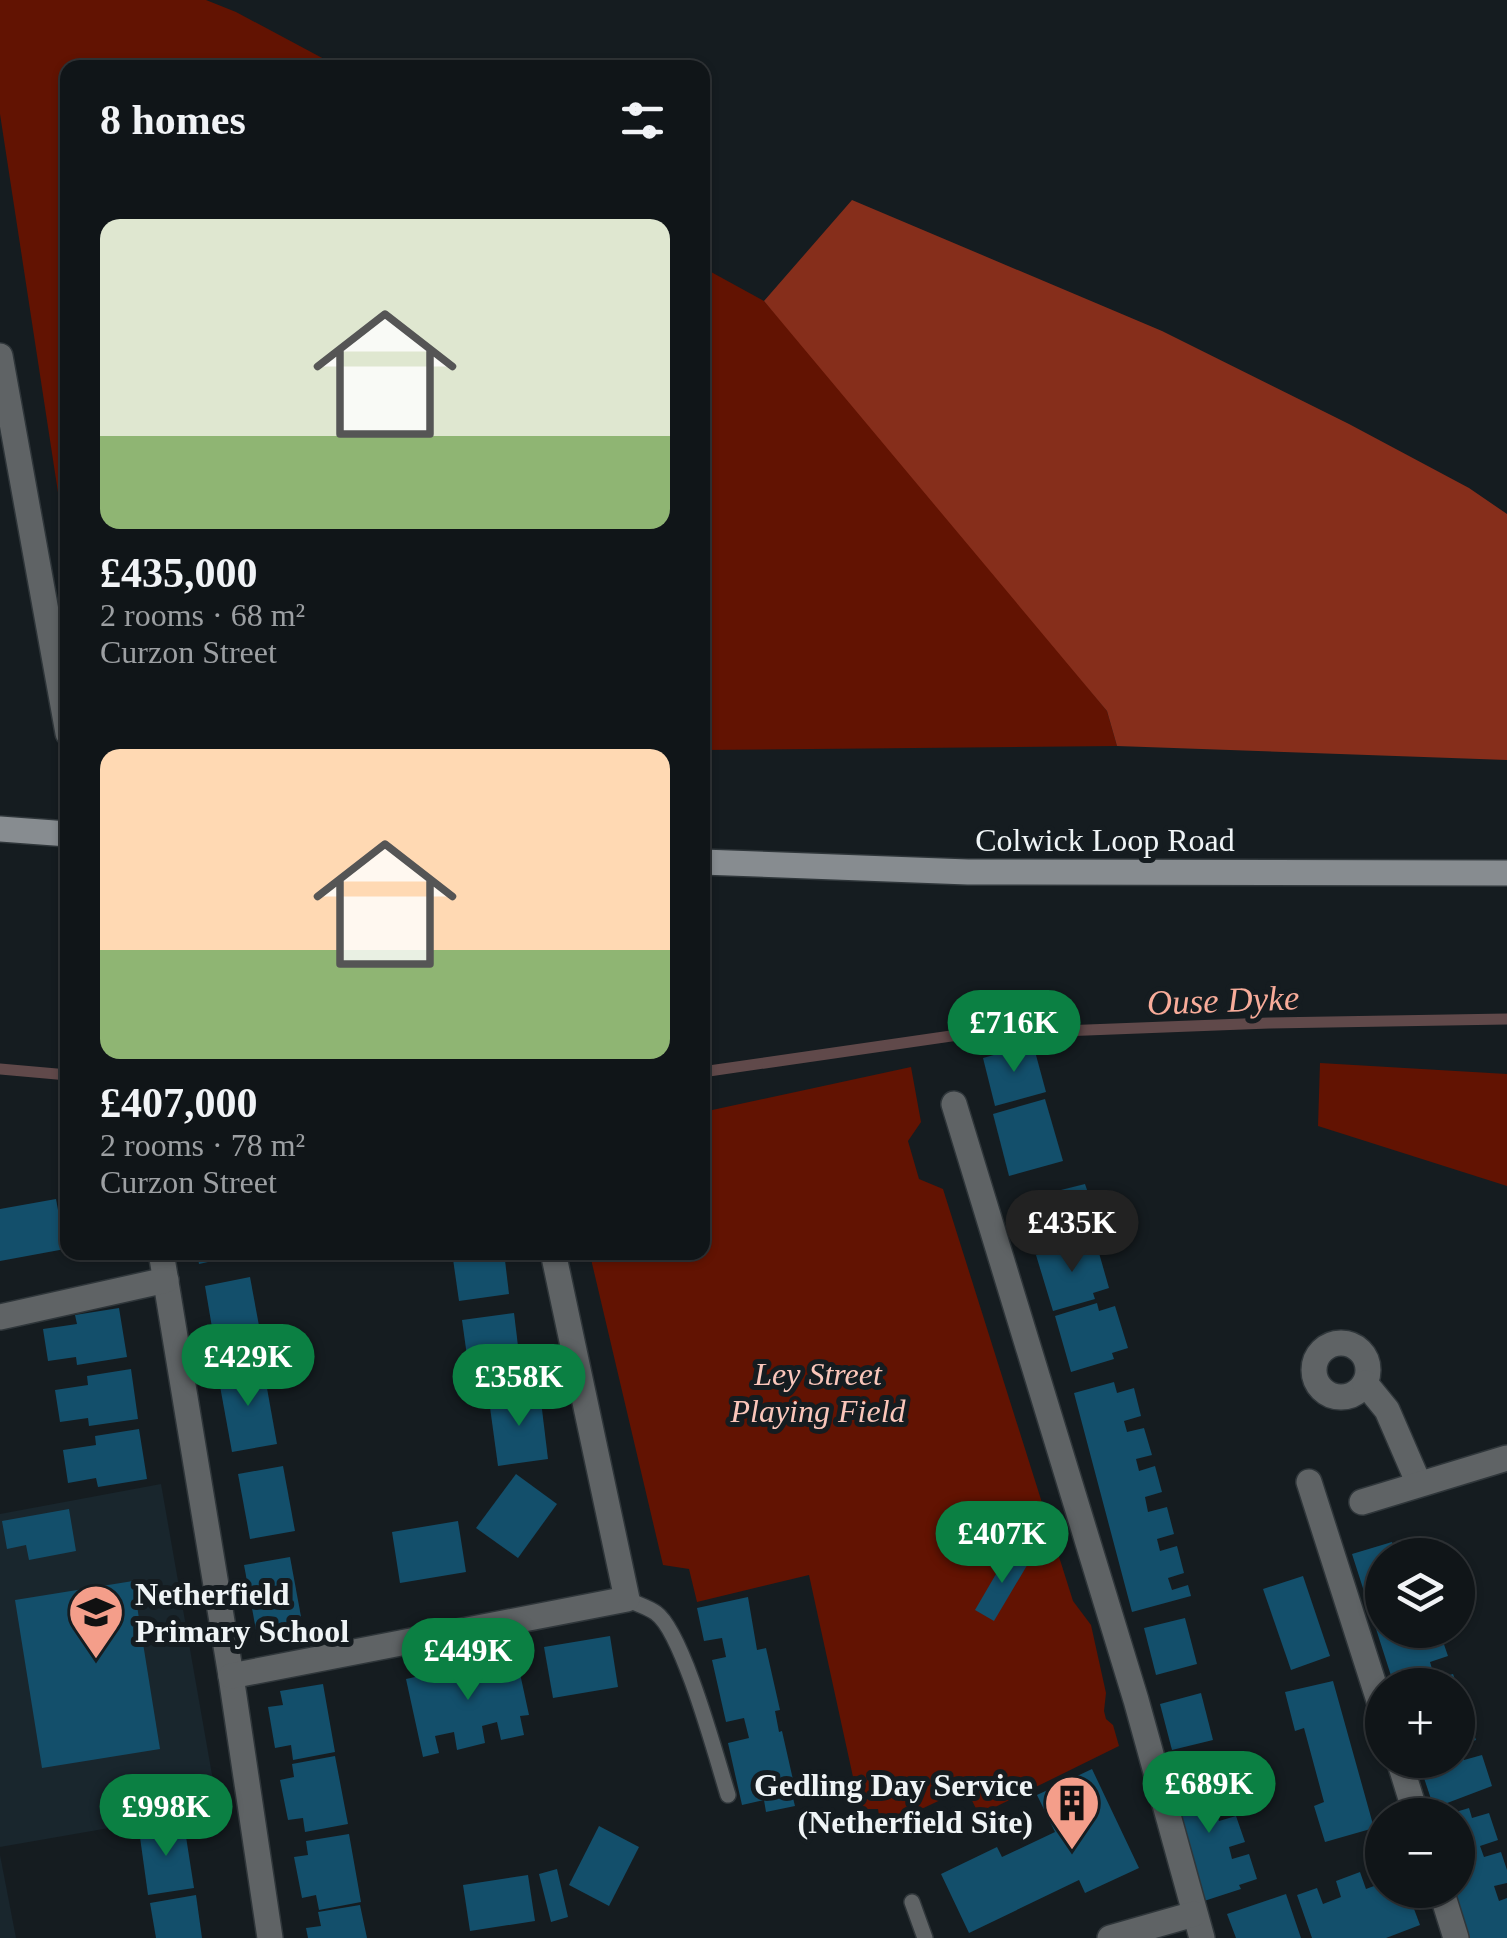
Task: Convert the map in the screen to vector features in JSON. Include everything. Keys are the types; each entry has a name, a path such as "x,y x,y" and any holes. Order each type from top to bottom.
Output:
{"main road":[{"path":"0,829 60,833"},
{"name":"Colwick Loop Road","path":"710,862 968,872 1507,873"}],"street":[{"path":"0,356 60,689"},
{"path":"954,1104 1136,1700 1198,1926 1110,1938"},
{"path":"162,1260 270,1938"},
{"path":"231,1676 628,1600 555,1260"},
{"path":"0,1318 166,1280"},
{"path":"1365,1383 1387,1410 1419,1484"},
{"path":"1362,1502 1507,1458"},
{"path":"1309,1482 1369,1668"},
{"path":"1447,1908 1456,1938"}],"lane":[{"path":"628,1600 659,1614 674,1641 697,1693 728,1795"},
{"path":"912,1902 925,1938"}],"shaded area":[{"path":"852,200 1162,331 1349,424 1469,488 1507,514 1507,760 1117,746 1107,711 764,301"},
{"name":"Netherfield Primary School","path":"161,1484 218,1809 0,1847 0,1514"},
{"path":"0,1855 16,1938 0,1938"}],"green space":[{"path":"0,0 206,0 326,60 60,60 60,505 0,114"},
{"path":"710,271 764,301 882,435 1107,711 1117,746 710,750"},
{"path":"1320,1063 1507,1074 1507,1186 1318,1126"},
{"name":"Ley Street Playing Field","path":"911,1067 921,1122 908,1141 919,1179 943,1189 1073,1601 1091,1625 1106,1693 1104,1711 1119,1746 979,1815 966,1788 881,1828 878,1809 860,1809 809,1575 697,1602 689,1569 663,1565 591,1260 710,1260 710,1110"}],"building":[{"path":"1033,1044 1046,1092 995,1106 983,1058"},
{"path":"1045,1099 1063,1161 1009,1176 993,1114"},
{"path":"1085,1184 1099,1225 1052,1237 1041,1195"},
{"path":"56,1199 60,1250 0,1261 0,1209"},
{"path":"1078,1243 1080,1251 1097,1246 1109,1288 1093,1293 1095,1299 1053,1311 1036,1255"},
{"path":"453,1260 505,1260 509,1294 459,1301"},
{"path":"250,1277 262,1342 216,1351 205,1286"},
{"path":"1097,1303 1099,1311 1115,1306 1128,1348 1112,1353 1114,1359 1071,1372 1055,1316"},
{"path":"119,1308 127,1357 77,1365 76,1357 48,1361 43,1329 77,1324 75,1315"},
{"path":"514,1313 522,1379 471,1385 462,1320"},
{"path":"263,1366 277,1444 232,1452 218,1375"},
{"path":"131,1369 138,1419 89,1426 88,1418 60,1422 55,1390 88,1385 87,1376"},
{"path":"1114,1382 1117,1393 1134,1388 1141,1416 1124,1421 1127,1432 1144,1428 1152,1455 1136,1459 1139,1471 1155,1466 1162,1492 1145,1497 1148,1512 1167,1507 1174,1534 1157,1539 1160,1551 1177,1546 1184,1573 1168,1578 1172,1590 1188,1585 1191,1596 1132,1612 1074,1393"},
{"path":"540,1393 548,1459 498,1466 489,1400"},
{"path":"139,1429 147,1479 98,1487 96,1478 68,1483 63,1450 96,1445 95,1436"},
{"path":"283,1466 295,1531 250,1539 238,1474"},
{"path":"516,1474 557,1504 518,1558 476,1528"},
{"path":"69,1509 76,1551 29,1560 26,1545 7,1549 2,1521"},
{"path":"458,1521 466,1572 400,1583 392,1532"},
{"path":"1010,1550 1029,1562 994,1621 975,1610"},
{"path":"1365,1550 1365,1595 1352,1554"},
{"path":"290,1557 302,1622 256,1630 244,1565"},
{"path":"1303,1576 1330,1656 1291,1670 1263,1589"},
{"path":"133,1581 160,1749 42,1768 15,1600"},
{"path":"748,1597 757,1650 766,1648 780,1710 775,1711 779,1732 782,1731 796,1793 792,1794 795,1806 766,1812 764,1800 742,1805 728,1743 749,1738 744,1718 726,1722 712,1660 726,1657 722,1638 704,1641 697,1608"},
{"path":"1185,1618 1197,1664 1156,1675 1144,1628"},
{"path":"610,1636 618,1687 553,1698 544,1647"},
{"path":"1382,1648 1445,1648 1448,1656 1430,1662 1432,1668 1389,1668"},
{"path":"516,1655 529,1715 520,1716 524,1735 501,1740 497,1722 482,1726 485,1743 457,1750 454,1732 435,1736 439,1753 423,1757 406,1679"},
{"path":"1333,1681 1366,1798 1365,1831 1325,1842 1314,1806 1324,1802 1304,1728 1295,1731 1285,1692"},
{"path":"323,1684 335,1752 293,1760 291,1745 275,1748 268,1707 283,1705 280,1691"},
{"path":"1201,1693 1213,1740 1172,1750 1160,1704"},
{"path":"1482,1755 1492,1786 1460,1798 1431,1798 1424,1778 1475,1778 1475,1757"},
{"path":"335,1756 348,1824 305,1832 303,1818 288,1820 280,1780 294,1777 292,1764"},
{"name":"Gedling Day Service (Netherfield Site)","path":"1092,1769 1139,1868 1085,1893 1079,1880 969,1933 941,1874 997,1847 1002,1857 1055,1832 1037,1795"},
{"path":"1204,1772 1207,1782 1224,1777 1232,1804 1216,1809 1219,1821 1236,1816 1245,1842 1229,1847 1232,1859 1249,1854 1257,1879 1239,1885 1241,1889 1201,1902 1164,1784"},
{"path":"1489,1813 1498,1840 1480,1846 1484,1857 1501,1852 1507,1870 1507,1883 1494,1886 1499,1901 1507,1898 1507,1938 1467,1938 1458,1908 1475,1908 1475,1817"},
{"path":"184,1824 194,1888 148,1895 139,1830"},
{"path":"599,1826 639,1847 609,1906 569,1885"},
{"path":"349,1834 361,1902 319,1910 316,1895 302,1898 294,1857 308,1855 306,1841"},
{"path":"557,1869 568,1917 551,1922 539,1874"},
{"path":"1360,1872 1365,1886 1365,1908 1414,1908 1420,1925 1386,1938 1312,1938 1297,1895 1317,1888 1323,1904 1341,1897 1336,1881"},
{"path":"528,1875 535,1921 470,1931 463,1885"},
{"path":"1286,1894 1301,1938 1236,1938 1227,1914"},
{"path":"196,1895 202,1938 156,1938 150,1903"},
{"path":"360,1905 367,1938 308,1938 306,1928 321,1926 318,1912"}],"waterway":[{"name":"Ouse Dyke","path":"710,1071 958,1035 1507,1019"},
{"name":"Ouse Dyke","path":"0,1069 60,1074"}],"place":[{"name":"Netherfield Primary School","path":"96,1661"},
{"name":"Gedling Day Service (Netherfield Site)","path":"1072,1852"}]}
